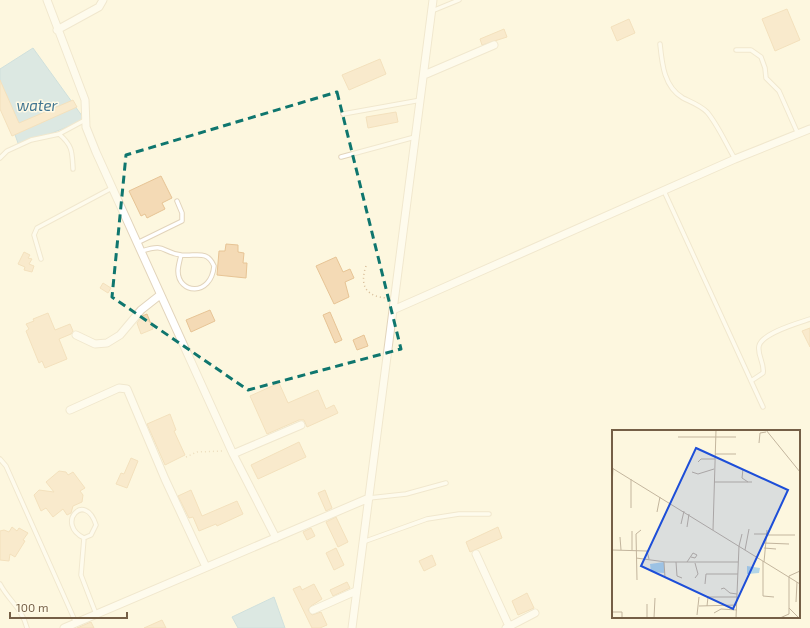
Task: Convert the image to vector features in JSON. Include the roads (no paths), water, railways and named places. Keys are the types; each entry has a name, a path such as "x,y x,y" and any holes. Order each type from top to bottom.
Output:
{"street":[{"path":"47,0 57,30 85,100 85,120 88,133 140,252 232,452 276,538"},
{"path":"57,30 99,7 103,0"},
{"path":"352,628 362,542 393,310 396,298 433,0"},
{"path":"424,75 494,45"},
{"path":"393,310 735,159 810,129"},
{"path":"76,335 95,344 107,343 120,335 141,310 160,294"},
{"path":"70,410 119,388 127,389 165,479 206,568"},
{"path":"232,452 301,425"},
{"path":"64,628 369,498"},
{"path":"476,554 507,627 535,613"},
{"path":"313,610 356,591"}],"lane":[{"path":"432,11 459,0"},
{"path":"660,44 662,63 668,82 679,95 698,105 708,113 735,159"},
{"path":"736,50 751,50 761,57 765,68 766,78 778,91 798,134"},
{"path":"343,114 421,100"},
{"path":"0,158 7,151 31,140 59,134 85,120"},
{"path":"59,134 68,142 71,148 73,169"},
{"path":"341,157 416,137"},
{"path":"41,259 34,235 37,228 112,188"},
{"path":"664,191 763,407"},
{"path":"136,243 182,220 182,213 177,201"},
{"path":"140,252 154,247 161,247 181,255 202,254 209,257 214,266 211,280 206,285 197,289 188,287 184,284 178,272 181,255"},
{"path":"751,381 763,373 764,369 759,355 759,346 761,341 772,334 810,319"},
{"path":"0,459 11,477 76,623"},
{"path":"369,498 406,494 446,483"},
{"path":"84,509 90,513 96,525 91,535 84,538 75,532 71,523 72,516 77,510 84,509"},
{"path":"362,542 427,519 459,514 489,514"},
{"path":"84,538 80,575 96,614"},
{"path":"0,584 5,593 22,613 27,628"}],"water":[{"name":"water","path":"33,48 85,120 19,146 0,92 0,69"},
{"path":"274,597 285,628 238,628 232,617"}]}
